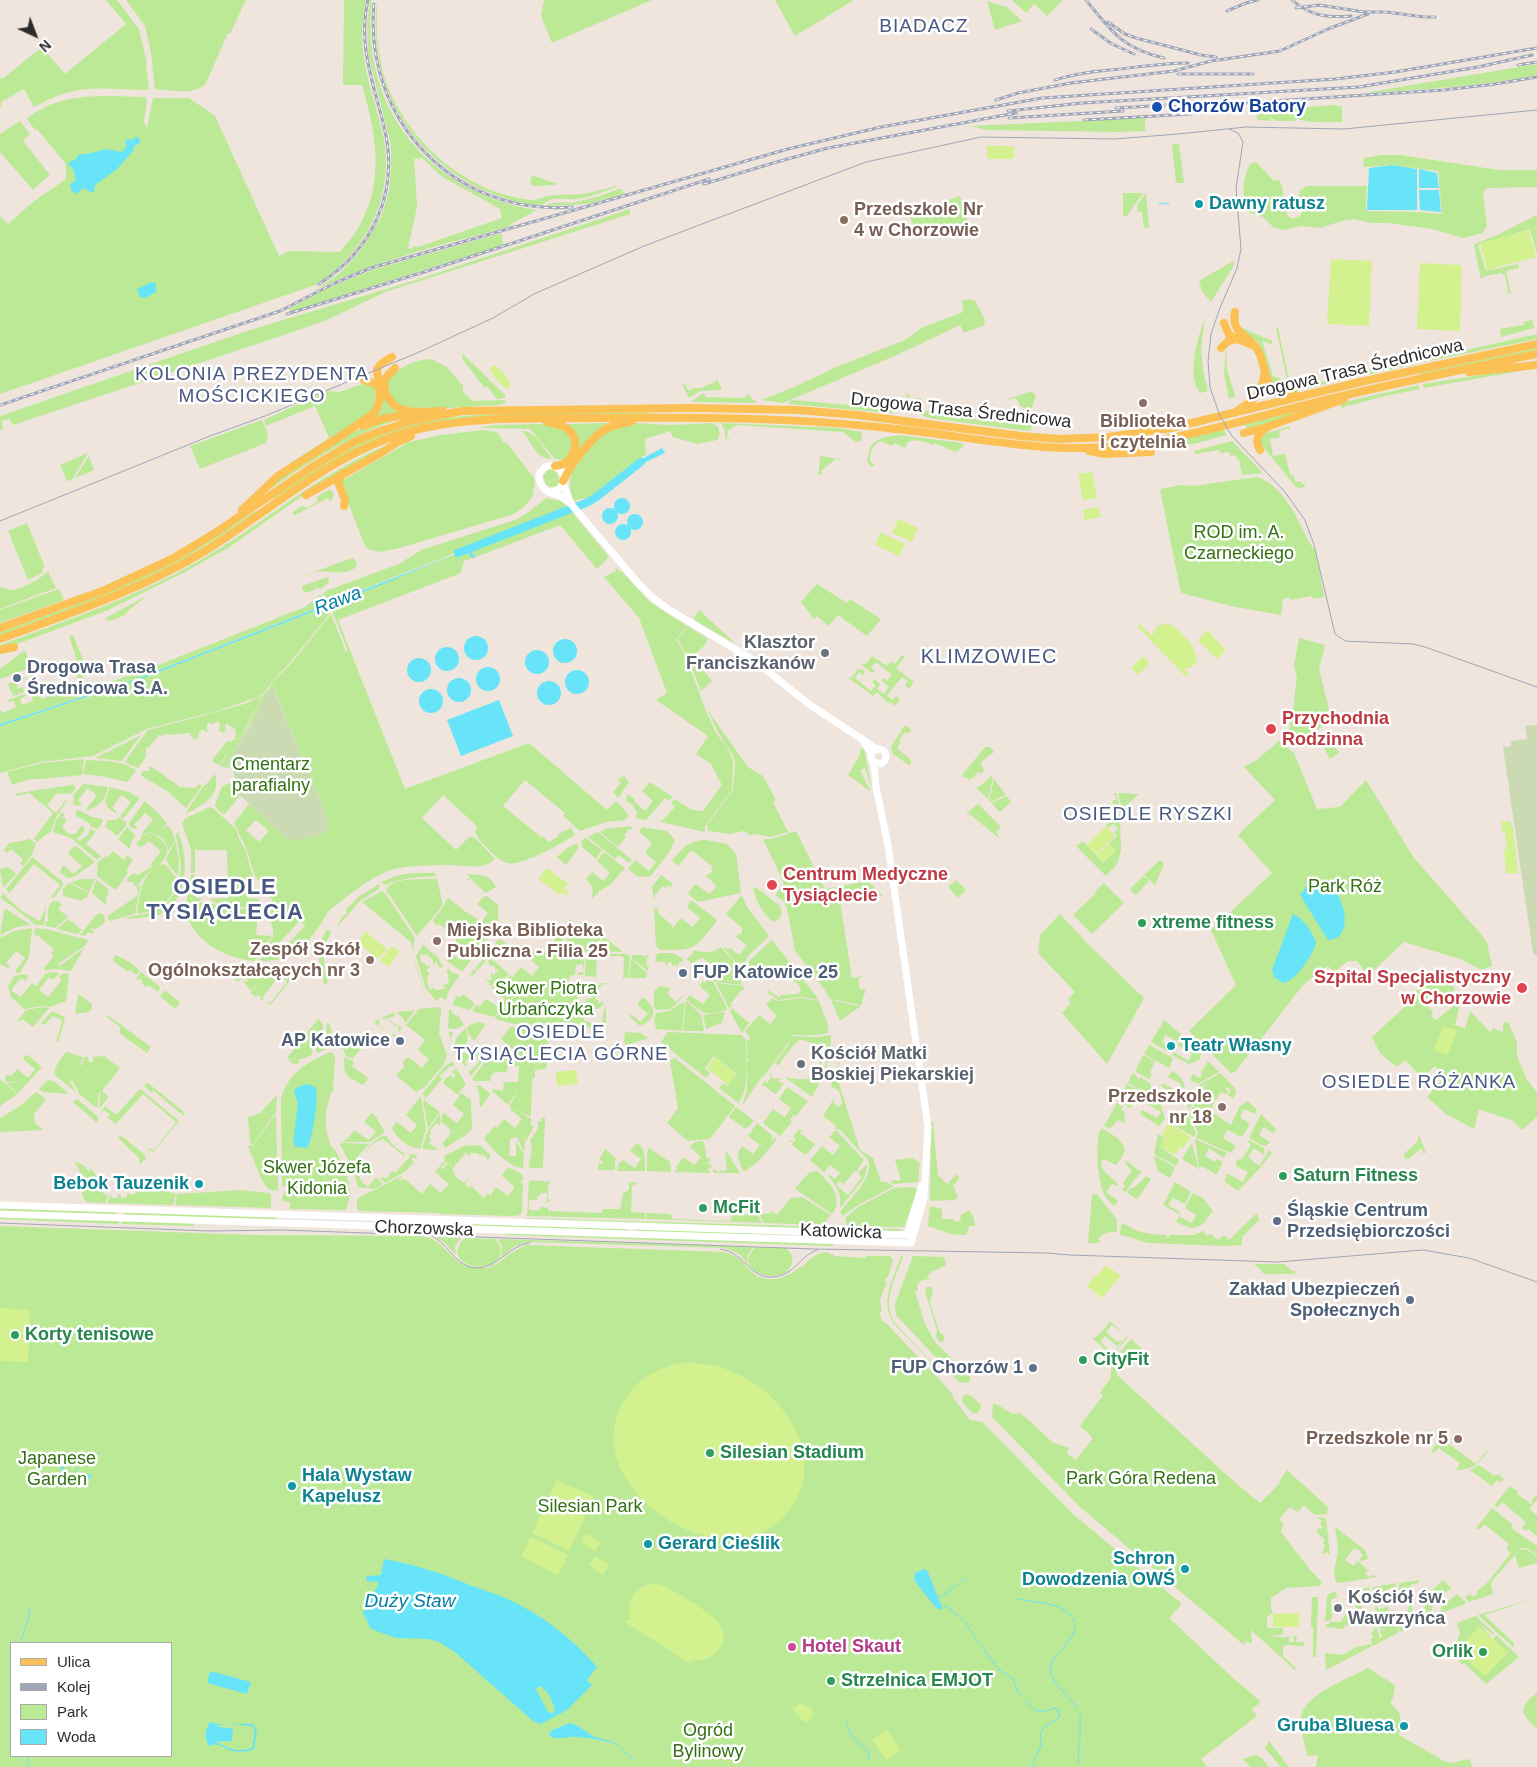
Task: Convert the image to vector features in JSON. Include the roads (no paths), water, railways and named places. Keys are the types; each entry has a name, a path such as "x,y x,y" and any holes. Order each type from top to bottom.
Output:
{"main road":[{"path":"1235,312 1235,326 1241,337"},
{"path":"1223,329 1229,335 1241,337 1256,347 1261,355 1271,387 1279,393 1307,394"},
{"path":"1221,348 1228,341 1241,337"},
{"name":"Drogowa Trasa Średnicowa","path":"462,411 692,408 797,410 866,416 1022,436 1070,439 1096,438 1141,434 1307,394 1537,344"},
{"name":"Drogowa Trasa Średnicowa","path":"444,424 485,420 538,419 796,420 891,428 1019,445 1072,448 1112,447 1173,438 1366,390 1537,354"},
{"path":"226,526 278,476 339,438 375,412 379,402 377,369 382,363 392,357"},
{"path":"1443,374 1537,365"},
{"path":"395,368 387,376 384,384 390,400 404,410 426,412 462,411"},
{"path":"1224,415 1247,404 1256,397 1262,388 1265,372"},
{"path":"364,380 379,387"},
{"path":"1244,432 1267,427 1328,406 1366,390"},
{"path":"0,627 84,598 145,572 180,554 226,526 312,467 354,442 411,421 462,411"},
{"path":"339,438 376,420 426,412"},
{"path":"550,492 561,488 563,482 589,444 602,432 617,425 646,418"},
{"path":"538,419 564,426 575,440 572,458 565,464 545,467 539,476 542,486 571,504 652,598 753,660 807,702 861,738 874,751"},
{"path":"306,495 405,438 444,424"},
{"path":"0,639 97,603 154,579 218,543 310,480 349,456 399,435 444,424"},
{"path":"1260,450 1256,442 1257,438 1267,427"},
{"path":"1072,448 1105,454 1151,452"},
{"path":"555,466 562,472 565,491 571,504"},
{"path":"343,473 338,482 345,500 344,506"},
{"path":"0,650 14,647"},
{"path":"874,751 883,750 886,754 886,759 878,763"},
{"path":"874,751 871,758 878,763"},
{"path":"878,763 875,780 888,845 926,1123"},
{"name":"Katowicka","path":"776,1230 907,1235 922,1186 926,1123"},
{"name":"Katowicka","path":"848,1241 911,1243 923,1208 925,1196 928,1140 926,1123"},
{"name":"Chorzowska","path":"0,1205 776,1230"},
{"path":"118,1218 119,1210"},
{"name":"Chorzowska","path":"0,1214 848,1241"},
{"path":"360,1218 360,1226"},
{"path":"382,1218 382,1227"},
{"path":"399,1219 404,1228"},
{"path":"631,1235 632,1226"},
{"path":"811,1232 811,1240"}],"water":[{"path":"136,136 140,140 139,144 134,146 133,151 116,170 95,185 94,192 83,188 77,194 71,190 70,184 76,181 73,169 68,165 70,161 75,160 78,155 106,149 121,152 127,146 125,142 127,139 133,140"},
{"path":"1392,165 1417,169 1417,210 1367,210 1369,168"},
{"path":"1419,169 1437,173 1439,188 1419,188"},
{"path":"1419,190 1439,190 1441,212 1420,210"},
{"path":"152,282 156,284 156,292 145,298 140,297 137,289"},
{"path":"662,448 665,453 633,468 640,460"},
{"path":"622,498 630,506 622,514 614,506"},
{"path":"610,508 618,516 610,524 602,516"},
{"path":"635,514 643,522 635,530 627,522"},
{"path":"623,524 631,532 623,540 615,532"},
{"path":"468,549 476,557 473,558 468,553 460,552"},
{"path":"455,554 146,677 0,726 0,724 134,680"},
{"path":"476,636 485,639 488,648 485,657 476,660 467,657 464,648 467,639"},
{"path":"565,639 574,642 577,651 574,660 565,663 556,660 553,651 556,642"},
{"path":"447,647 456,650 459,659 456,668 447,671 438,668 435,659 438,650"},
{"path":"537,650 546,653 549,662 546,671 537,674 528,671 525,662 528,653"},
{"path":"419,658 428,661 431,670 428,679 419,682 410,679 407,670 410,661"},
{"path":"488,667 497,670 500,679 497,688 488,691 479,688 476,679 479,670"},
{"path":"577,670 586,673 589,682 586,691 577,694 568,691 565,682 568,673"},
{"path":"459,678 468,681 471,690 468,699 459,702 450,699 447,690 450,681"},
{"path":"549,681 558,684 561,693 558,702 549,705 540,702 537,693 540,684"},
{"path":"431,689 440,692 443,701 440,710 431,713 422,710 419,701 422,692"},
{"path":"499,700 513,736 461,756 447,720"},
{"path":"1317,880 1326,883 1334,890 1344,911 1345,922 1343,931 1337,938 1328,940 1300,895 1308,884"},
{"path":"1293,914 1308,927 1316,943 1303,967 1293,978 1283,983 1274,977 1272,970"},
{"path":"306,1084 315,1087 317,1094 313,1129 307,1148 296,1147 293,1143 298,1104 294,1092 296,1088"},
{"path":"59,1467 65,1468 64,1470 67,1474 75,1473 79,1477 89,1474 92,1477 84,1487 72,1486 70,1481 53,1478 53,1475 64,1472"},
{"name":"Duży Staw","path":"384,1559 396,1561 439,1573 518,1604 566,1636 587,1656 597,1667 587,1680 590,1684 594,1683 567,1710 541,1724 533,1721 456,1653 439,1642 428,1639 396,1638 371,1629 363,1613 368,1599 378,1586 378,1582 366,1581 367,1576 381,1575","holes":["539,1686 552,1702 555,1709 553,1713 548,1712 536,1689"]},
{"path":"924,1569 927,1570 942,1607 941,1610 936,1608 914,1580 915,1573"},
{"path":"210,1671 251,1682 247,1694 207,1683"},
{"path":"210,1722 228,1724 215,1726 233,1729 232,1741 213,1742 239,1750 252,1748 255,1732 252,1726 230,1724 253,1724 257,1731 254,1749 238,1752 222,1746 209,1746 206,1731"},
{"path":"570,1723 577,1725 595,1737 610,1741 619,1746 592,1739 556,1738 550,1736 549,1734 552,1730"}],"waterway":[{"path":"1159,203 1169,204"},
{"name":"Rawa","path":"458,553 586,503 641,462"},
{"name":"Rawa","path":"586,503 591,505"},
{"path":"91,1458 100,1452"},
{"path":"61,1466 63,1465 64,1468"},
{"path":"73,1473 80,1467"},
{"path":"939,1598 965,1579"},
{"path":"1017,1599 1057,1606 1070,1614 1074,1621"},
{"path":"942,1605 949,1608 965,1622 979,1643"},
{"path":"21,1641 30,1607"},
{"path":"1075,1626 1070,1639 1056,1656 1050,1668 1056,1683 1078,1709"},
{"path":"982,1647 999,1670 1013,1678 1017,1691 1023,1697"},
{"path":"1025,1701 1031,1708 1038,1711 1058,1709 1060,1717 1043,1728 1040,1735 1041,1745 1032,1767"},
{"path":"1080,1714 1080,1740"},
{"path":"847,1724 851,1735 868,1751 869,1760"},
{"path":"1078,1764 1079,1743"},
{"path":"619,1746 634,1760"},
{"path":"27,1757 29,1767"}],"tram line":[{"path":"0,521 210,436 265,416 417,353 493,318 534,294 644,246 866,162 981,137 1114,139 1246,127 1344,129 1537,110"},
{"path":"1229,129 1238,133 1243,142 1236,188 1241,249 1237,268 1211,334 1208,361 1210,387 1220,416 1232,436 1285,492 1305,520 1314,545 1335,634 1345,641 1413,644 1425,647 1537,687"},
{"path":"0,1223 209,1231 282,1230 813,1249 1047,1253 1278,1262 1423,1250 1469,1258 1537,1282"},
{"path":"432,1236 441,1242 462,1263 476,1268 492,1264 514,1249 530,1243"},
{"path":"720,1249 729,1251 737,1256 763,1276 772,1277 787,1273 807,1255 817,1250"}],"railway":[{"path":"319,284 354,255 367,237 377,218 384,198 388,177 385,131 366,50 365,17 368,0"},
{"path":"1086,0 1111,30 1128,44 1138,50 1164,58"},
{"path":"1227,11 1258,0"},
{"path":"1292,0 1305,10 1319,15 1334,17 1351,16"},
{"path":"374,4 375,46 384,86 401,121 425,152 455,177 490,196 529,206 572,207"},
{"path":"1296,8 1319,5 1364,12 1386,12 1435,17"},
{"path":"996,100 1018,93 1071,83 1174,71 1211,61 1280,51 1328,29 1368,14"},
{"path":"1108,22 1125,34 1136,38 1201,55 1216,57"},
{"path":"1091,29 1112,44 1134,54"},
{"path":"0,405 280,311 335,283 371,268 788,149 881,127 1042,98 1335,79 1395,72 1537,48"},
{"path":"1008,111 1082,103 1359,87 1478,67 1532,55"},
{"path":"1518,65 1537,62"},
{"path":"1055,80 1096,72 1188,63"},
{"path":"1178,74 1253,74"},
{"path":"1178,107 1444,90 1537,77"},
{"path":"1116,108 1186,104"},
{"path":"1009,118 1123,111"},
{"path":"704,184 828,148 1016,113"},
{"path":"1084,120 1191,114"},
{"path":"287,314 424,272 709,179"}],"place":[{"name":"Chorzów Batory","path":"1157,107"},
{"name":"Dawny ratusz","path":"1199,204"},
{"name":"Przedszkole Nr 4 w Chorzowie","path":"844,220"},
{"name":"Biblioteka i czytelnia","path":"1143,403"},
{"name":"Klasztor Franciszkanów","path":"825,653"},
{"name":"Drogowa Trasa Średnicowa S.A.","path":"17,678"},
{"name":"Przychodnia Rodzinna","path":"1271,729"},
{"name":"Centrum Medyczne Tysiąclecie","path":"772,885"},
{"name":"xtreme fitness","path":"1142,923"},
{"name":"Miejska Biblioteka Publiczna - Filia 25","path":"437,941"},
{"name":"Zespół Szkół Ogólnokształcących nr 3","path":"370,960"},
{"name":"FUP Katowice 25","path":"683,973"},
{"name":"Szpital Specjalistyczny w Chorzowie","path":"1522,988"},
{"name":"AP Katowice","path":"400,1041"},
{"name":"Teatr Własny","path":"1171,1046"},
{"name":"Kościół Matki Boskiej Piekarskiej","path":"801,1064"},
{"name":"Przedszkole nr 18","path":"1222,1107"},
{"name":"Saturn Fitness","path":"1283,1176"},
{"name":"Bebok Tauzenik","path":"199,1184"},
{"name":"McFit","path":"703,1208"},
{"name":"Śląskie Centrum Przedsiębiorczości","path":"1277,1221"},
{"name":"Zakład Ubezpieczeń Społecznych","path":"1410,1300"},
{"name":"Korty tenisowe","path":"15,1335"},
{"name":"CityFit","path":"1083,1360"},
{"name":"FUP Chorzów 1","path":"1033,1368"},
{"name":"Przedszkole nr 5","path":"1458,1439"},
{"name":"Silesian Stadium","path":"710,1453"},
{"name":"Hala Wystaw Kapelusz","path":"292,1486"},
{"name":"Gerard Cieślik","path":"648,1544"},
{"name":"Schron Dowodzenia OWŚ","path":"1185,1569"},
{"name":"Kościół św. Wawrzyńca","path":"1338,1608"},
{"name":"Hotel Skaut","path":"792,1647"},
{"name":"Orlik","path":"1483,1652"},
{"name":"Strzelnica EMJOT","path":"831,1681"},
{"name":"Gruba Bluesa","path":"1404,1726"}],"district":[{"name":"BIADACZ","path":"924,27"},
{"name":"KOLONIA PREZYDENTA MOŚCICKIEGO","path":"252,386"},
{"name":"KLIMZOWIEC","path":"989,657"},
{"name":"OSIEDLE RYSZKI","path":"1148,815"},
{"name":"OSIEDLE TYSIĄCLECIA","path":"225,900"},
{"name":"OSIEDLE TYSIĄCLECIA GÓRNE","path":"561,1044"},
{"name":"OSIEDLE RÓŻANKA","path":"1419,1083"}],"park label":[{"name":"ROD im. A. Czarneckiego","path":"1239,543"},
{"name":"Cmentarz parafialny","path":"271,775"},
{"name":"Park Róż","path":"1345,887"},
{"name":"Skwer Piotra Urbańczyka","path":"546,1000"},
{"name":"Skwer Józefa Kidonia","path":"317,1178"},
{"name":"Japanese Garden","path":"57,1469"},
{"name":"Park Góra Redena","path":"1141,1479"},
{"name":"Silesian Park","path":"590,1507"},
{"name":"Ogród Bylinowy","path":"708,1741"}]}
